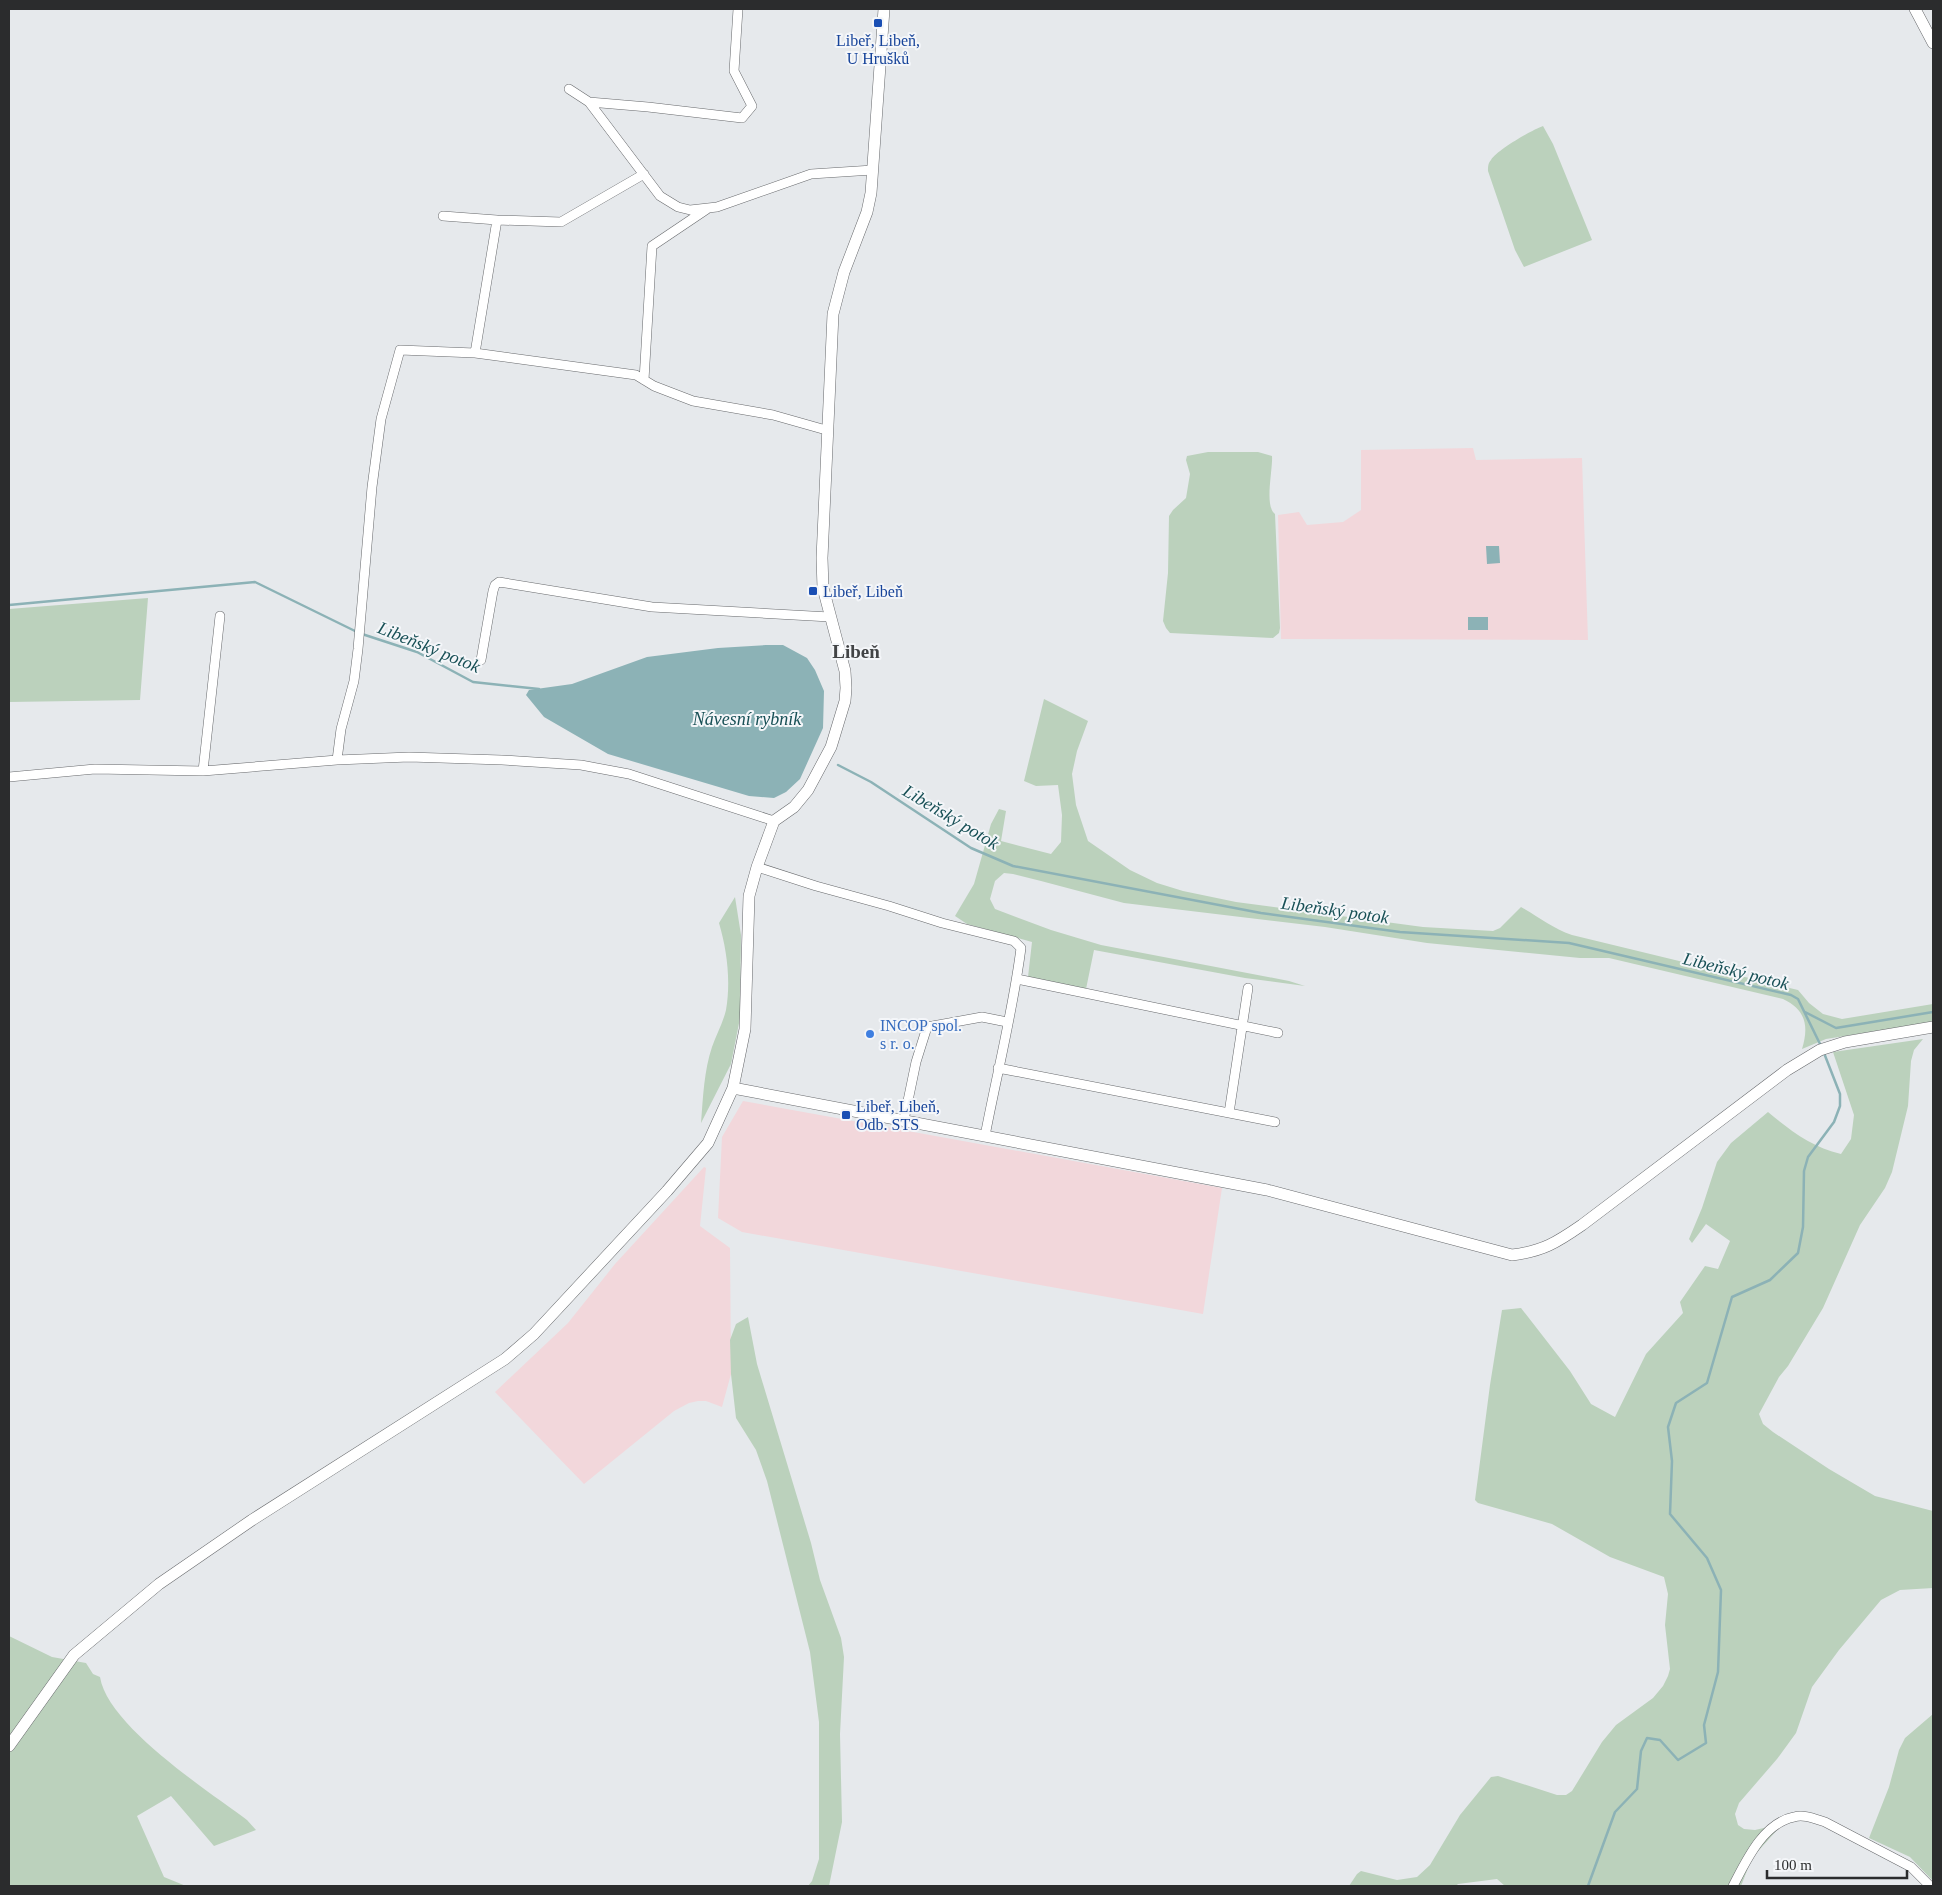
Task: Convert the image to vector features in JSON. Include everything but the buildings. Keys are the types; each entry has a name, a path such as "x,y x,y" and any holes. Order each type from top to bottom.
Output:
{"street":[{"path":"588,102 742,118 752,106 734,71 738,9"},
{"path":"9,1746 74,1655 159,1584 252,1520 505,1359 534,1334 667,1191 708,1143 733,1088 746,1029 749,896 757,867 774,821 794,807 808,790 831,747 845,701 845,671 823,588 822,558 826,430 832,314 844,272 867,212 872,193 884,9"},
{"path":"1915,9 1933,42"},
{"path":"569,88 588,102 660,196 678,207 690,210 710,207 755,194 811,174 873,170"},
{"path":"442,216 561,222 644,174"},
{"path":"644,380 652,246 710,207"},
{"path":"475,353 497,220"},
{"path":"337,760 341,729 354,681 380,419 400,350 475,353 636,375 654,386 693,401 773,415 826,430"},
{"path":"481,660 493,591 495,585 499,582 652,607 830,617"},
{"path":"203,771 220,616"},
{"path":"9,777 95,769 203,771 337,760 409,757 581,765 629,774 774,821"},
{"path":"757,867 942,923 1014,941 1021,948 1017,979 985,1136"},
{"path":"1017,979 1278,1033"},
{"path":"1229,1113 1248,988"},
{"path":"904,1120 916,1062 927,1027 982,1017 1008,1022"},
{"path":"733,1088 1267,1190 1512,1255 1535,1252 1574,1231 1787,1070 1824,1048 1845,1042 1933,1027"},
{"path":"998,1068 1275,1122"},
{"path":"1733,1886 1748,1856 1769,1830 1782,1820 1795,1816 1810,1817 1825,1822 1911,1867 1930,1886"}],"shaded area":[{"path":"1473,448 1476,460 1582,458 1588,640 1281,639 1278,515 1299,512 1307,525 1343,522 1361,510 1361,450"},
{"path":"743,1101 1222,1188 1203,1314 742,1232 718,1218 722,1137"},
{"path":"704,1167 706,1168 700,1226 730,1248 731,1374 722,1407 706,1401 698,1401 689,1403 674,1411 584,1484 495,1392 568,1323 615,1264"}],"green space":[{"path":"1543,126 1553,144 1592,240 1524,267 1515,250 1488,167 1490,161 1500,151"},
{"path":"1208,452 1258,452 1272,456 1269,496 1272,510 1275,514 1280,628 1279,633 1273,638 1170,633 1163,621 1168,573 1169,516 1186,498 1190,474 1186,460 1187,456"},
{"path":"148,598 140,700 9,702 9,609"},
{"path":"1044,699 1088,721 1077,751 1072,774 1076,805 1088,841 1130,870 1157,883 1183,891 1236,902 1423,927 1493,931 1500,928 1521,907 1552,926 1572,935 1798,990 1809,1003 1823,1014 1842,1019 1933,1004 1933,1022 1826,1039 1802,1049 1805,1033 1804,1019 1797,1008 1783,999 1609,958 1580,958 1427,943 1325,927 1124,903 1004,873 995,881 990,899 995,909 1051,930 1101,945 1289,981 1305,986 1245,978 1094,950 1086,989 1028,977 1032,942 967,924 955,916 974,884 991,824 999,809 1006,811 1001,841 1051,854 1061,842 1062,815 1058,785 1036,786 1024,781"},
{"path":"735,897 741,935 740,1018 731,1064 701,1123 707,1065 725,1015 728,988 724,944 719,923"},
{"path":"1923,1039 1914,1050 1911,1061 1908,1106 1892,1172 1885,1188 1860,1225 1823,1308 1788,1366 1779,1377 1759,1414 1763,1424 1773,1432 1829,1469 1875,1496 1933,1511 1933,1588 1900,1590 1881,1600 1839,1650 1812,1687 1796,1733 1777,1759 1739,1803 1735,1814 1738,1825 1744,1829 1755,1830 1768,1827 1777,1830 1752,1858 1741,1886 1505,1886 1497,1879 1458,1884 1456,1886 1349,1886 1361,1871 1397,1880 1417,1877 1430,1865 1460,1815 1491,1777 1498,1776 1557,1795 1566,1795 1572,1791 1602,1742 1616,1725 1653,1698 1663,1686 1670,1669 1665,1625 1668,1594 1664,1577 1610,1557 1552,1524 1478,1503 1475,1500 1502,1310 1521,1308 1570,1371 1591,1404 1615,1417 1646,1354 1683,1313 1680,1302 1705,1266 1718,1269 1730,1241 1706,1224 1692,1243 1689,1239 1702,1208 1717,1162 1731,1143 1768,1112 1802,1137 1830,1151 1841,1154 1851,1139 1854,1115 1833,1052"},
{"path":"748,1317 757,1364 811,1543 820,1580 841,1638 844,1657 840,1734 842,1822 829,1886 808,1886 812,1881 819,1859 819,1722 810,1652 767,1481 756,1450 736,1418 731,1374 730,1340 736,1324"},
{"path":"9,1636 52,1657 86,1663 93,1674 100,1677 107,1696 121,1716 139,1736 185,1774 247,1820 256,1830 214,1846 171,1796 137,1816 164,1877 186,1886 9,1886"},
{"path":"1933,1714 1933,1881 1910,1857 1869,1838 1889,1787 1899,1750 1905,1738"}],"water":[{"path":"1486,546 1499,546 1500,563 1487,564"},
{"path":"1468,617 1488,617 1488,630 1468,630"},
{"name":"Návesní rybník","path":"783,645 807,658 815,670 824,691 823,728 800,779 786,792 774,798 749,796 608,754 544,717 526,695 529,690 572,684 647,657 718,648"}],"waterway":[{"name":"Libeňský potok","path":"9,605 255,582 357,632"},
{"name":"Libeňský potok","path":"362,634 417,652 473,682 539,689"},
{"name":"Libeňský potok","path":"838,765 871,782 971,848 1013,866 1261,913 1400,932 1569,943 1791,995 1798,999 1821,1046"},
{"path":"1805,1012 1836,1028 1933,1012"},
{"name":"Libeňský potok","path":"1588,1886 1615,1812 1637,1789 1641,1751 1647,1738 1660,1740 1678,1760 1706,1743 1704,1725 1718,1672 1721,1590 1707,1558 1670,1514 1672,1461 1668,1427 1676,1403 1707,1383 1732,1297 1770,1280 1798,1253 1803,1227 1804,1171 1808,1157 1834,1122 1840,1106 1840,1094 1824,1053"}],"place":[{"name":"Libeř, Libeň, U Hrušků","path":"878,23"},
{"name":"Libeř, Libeň","path":"813,591"},
{"name":"INCOP spol. s r. o.","path":"870,1034"},
{"name":"Libeř, Libeň, Odb. STS","path":"846,1115"}],"district":[{"name":"Libeň","path":"856,651"}]}
